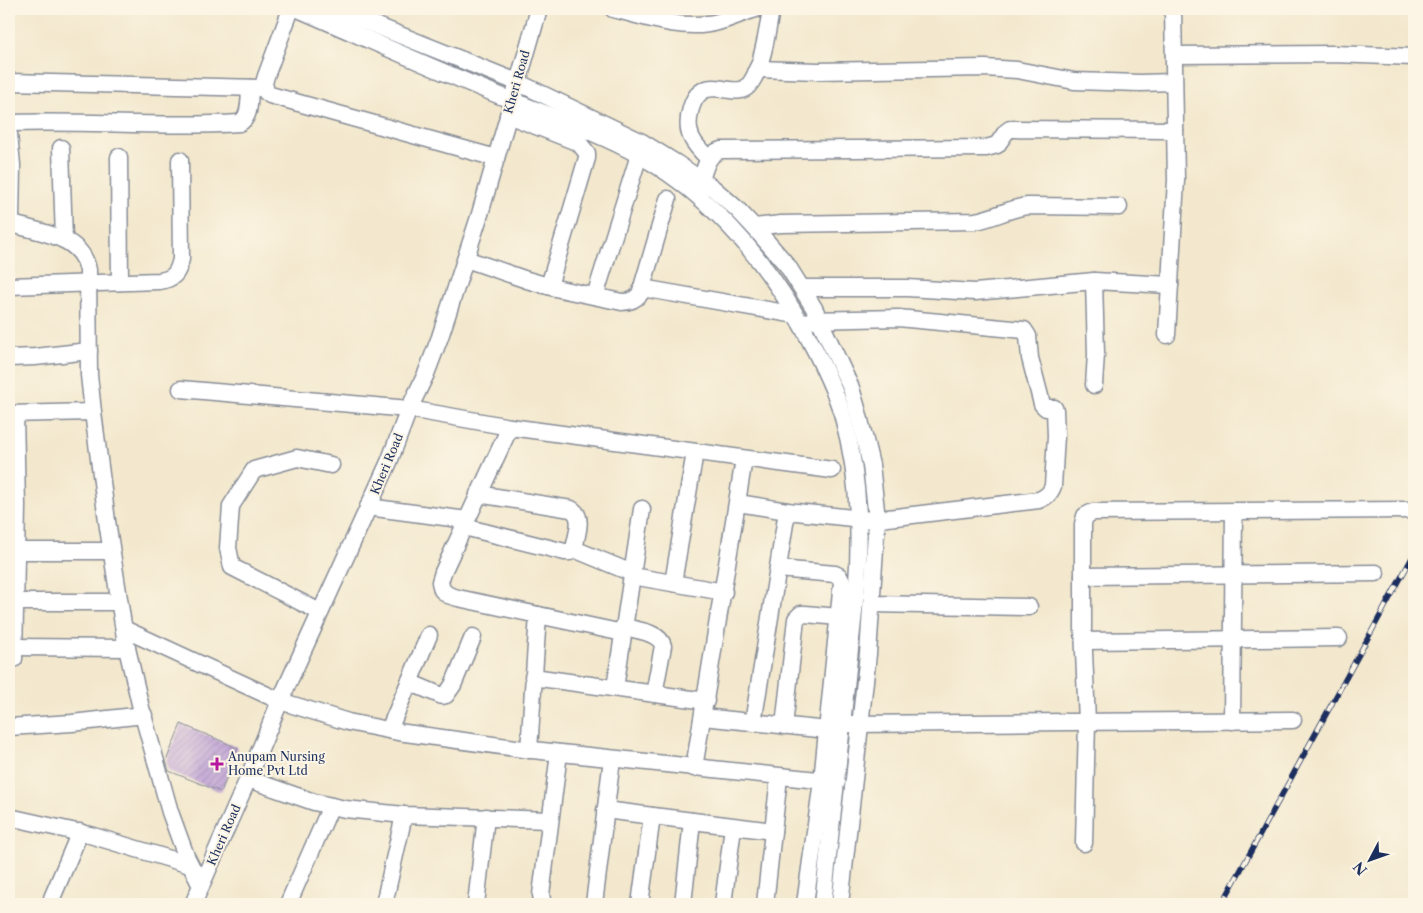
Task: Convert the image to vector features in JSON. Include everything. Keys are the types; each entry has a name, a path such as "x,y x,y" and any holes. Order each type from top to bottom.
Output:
{"street":[{"path":"9,123 239,123 244,121 257,88 266,76 290,9"},
{"path":"298,9 513,96 642,142 700,180 737,209 787,265 802,288 807,319 842,415 868,519 872,604 852,724 829,782 805,904"},
{"path":"335,9 639,155 681,184 722,218 807,319"},
{"name":"Kheri Road","path":"193,904 280,702 389,462 409,409 430,365 466,259 539,9"},
{"path":"613,9 669,22 692,25 717,22 756,9"},
{"path":"709,159 696,146 688,126 696,96 702,90 711,88 741,90 747,88 757,68 771,9"},
{"path":"1167,335 1176,180 1173,9"},
{"path":"1174,55 1334,54 1414,57"},
{"path":"757,68 818,71 1003,69 1074,81 1174,82"},
{"path":"9,82 257,88 270,95 496,158"},
{"path":"513,96 584,148 587,153 549,286"},
{"path":"700,180 714,152 722,150 986,148 997,145 1010,129 1175,130"},
{"path":"9,134 12,165 10,221 71,243 79,250 86,261 93,412 111,551 127,648 170,812 190,865 201,886"},
{"path":"61,148 64,240"},
{"path":"595,296 639,155"},
{"path":"119,157 120,282"},
{"path":"9,286 167,280 175,276 181,259 180,160"},
{"path":"466,259 549,286 629,302 636,299 642,288 668,200"},
{"path":"754,226 975,221 996,216 1015,208 1028,206 1119,207"},
{"path":"802,288 907,288 975,292 1094,281 1170,285"},
{"path":"1094,281 1096,354 1094,385"},
{"path":"642,288 807,319 898,318 1024,330 1028,336 1030,358 1042,404 1046,408 1054,408 1055,410 1054,481 1050,493 1045,498 868,519 788,511 738,503"},
{"path":"9,358 35,358 89,352"},
{"path":"181,389 409,409 510,427 832,470"},
{"path":"93,412 12,414 17,506 15,602 12,624 14,653 48,649 127,648"},
{"path":"510,427 443,572 440,582 442,590 448,595 458,598 538,615 656,636 662,641 663,646 654,694"},
{"path":"673,583 696,452"},
{"path":"320,612 232,567 228,548 231,506 254,470 297,458 331,466"},
{"path":"694,768 724,592 744,459"},
{"path":"368,507 465,524 565,552 570,552 574,548 579,520 576,511 478,494"},
{"path":"615,688 642,509"},
{"path":"1084,843 1087,722 1083,576 1083,524 1085,516 1089,513 1409,510"},
{"path":"753,723 788,511"},
{"path":"1232,721 1234,511"},
{"path":"840,904 852,724 857,583 868,519"},
{"path":"574,548 632,575 724,592"},
{"path":"16,551 111,551"},
{"path":"778,569 835,574 839,576 842,582 827,730 829,782 823,904"},
{"path":"1083,576 1376,573"},
{"path":"15,602 120,602"},
{"path":"872,604 1029,607"},
{"path":"784,726 796,619 798,616 805,614 839,617"},
{"path":"528,750 538,615"},
{"path":"124,630 280,702 348,722 389,730 528,750 829,782"},
{"path":"389,730 429,635"},
{"path":"409,682 442,696 446,695 453,685 473,637"},
{"path":"1084,641 1339,638"},
{"path":"533,677 706,701"},
{"path":"9,727 62,724 144,715"},
{"path":"703,717 827,730"},
{"path":"852,724 1293,720"},
{"path":"543,904 541,895 559,753"},
{"path":"594,904 612,759"},
{"path":"765,904 779,777"},
{"path":"248,779 314,802 353,810 404,815 549,820"},
{"path":"288,904 331,806"},
{"path":"605,810 773,831"},
{"path":"384,904 404,815"},
{"path":"640,904 652,816"},
{"path":"9,817 80,832 190,865"},
{"path":"476,904 486,817"},
{"path":"683,904 692,821"},
{"path":"723,904 733,826"},
{"path":"52,898 80,832"}],"building":[{"path":"181,724 238,748 221,792 169,771 166,761"}],"railway":[{"path":"1222,904 1414,554"}],"place":[{"name":"Anupam Nursing Home Pvt Ltd","path":"217,764"}]}
